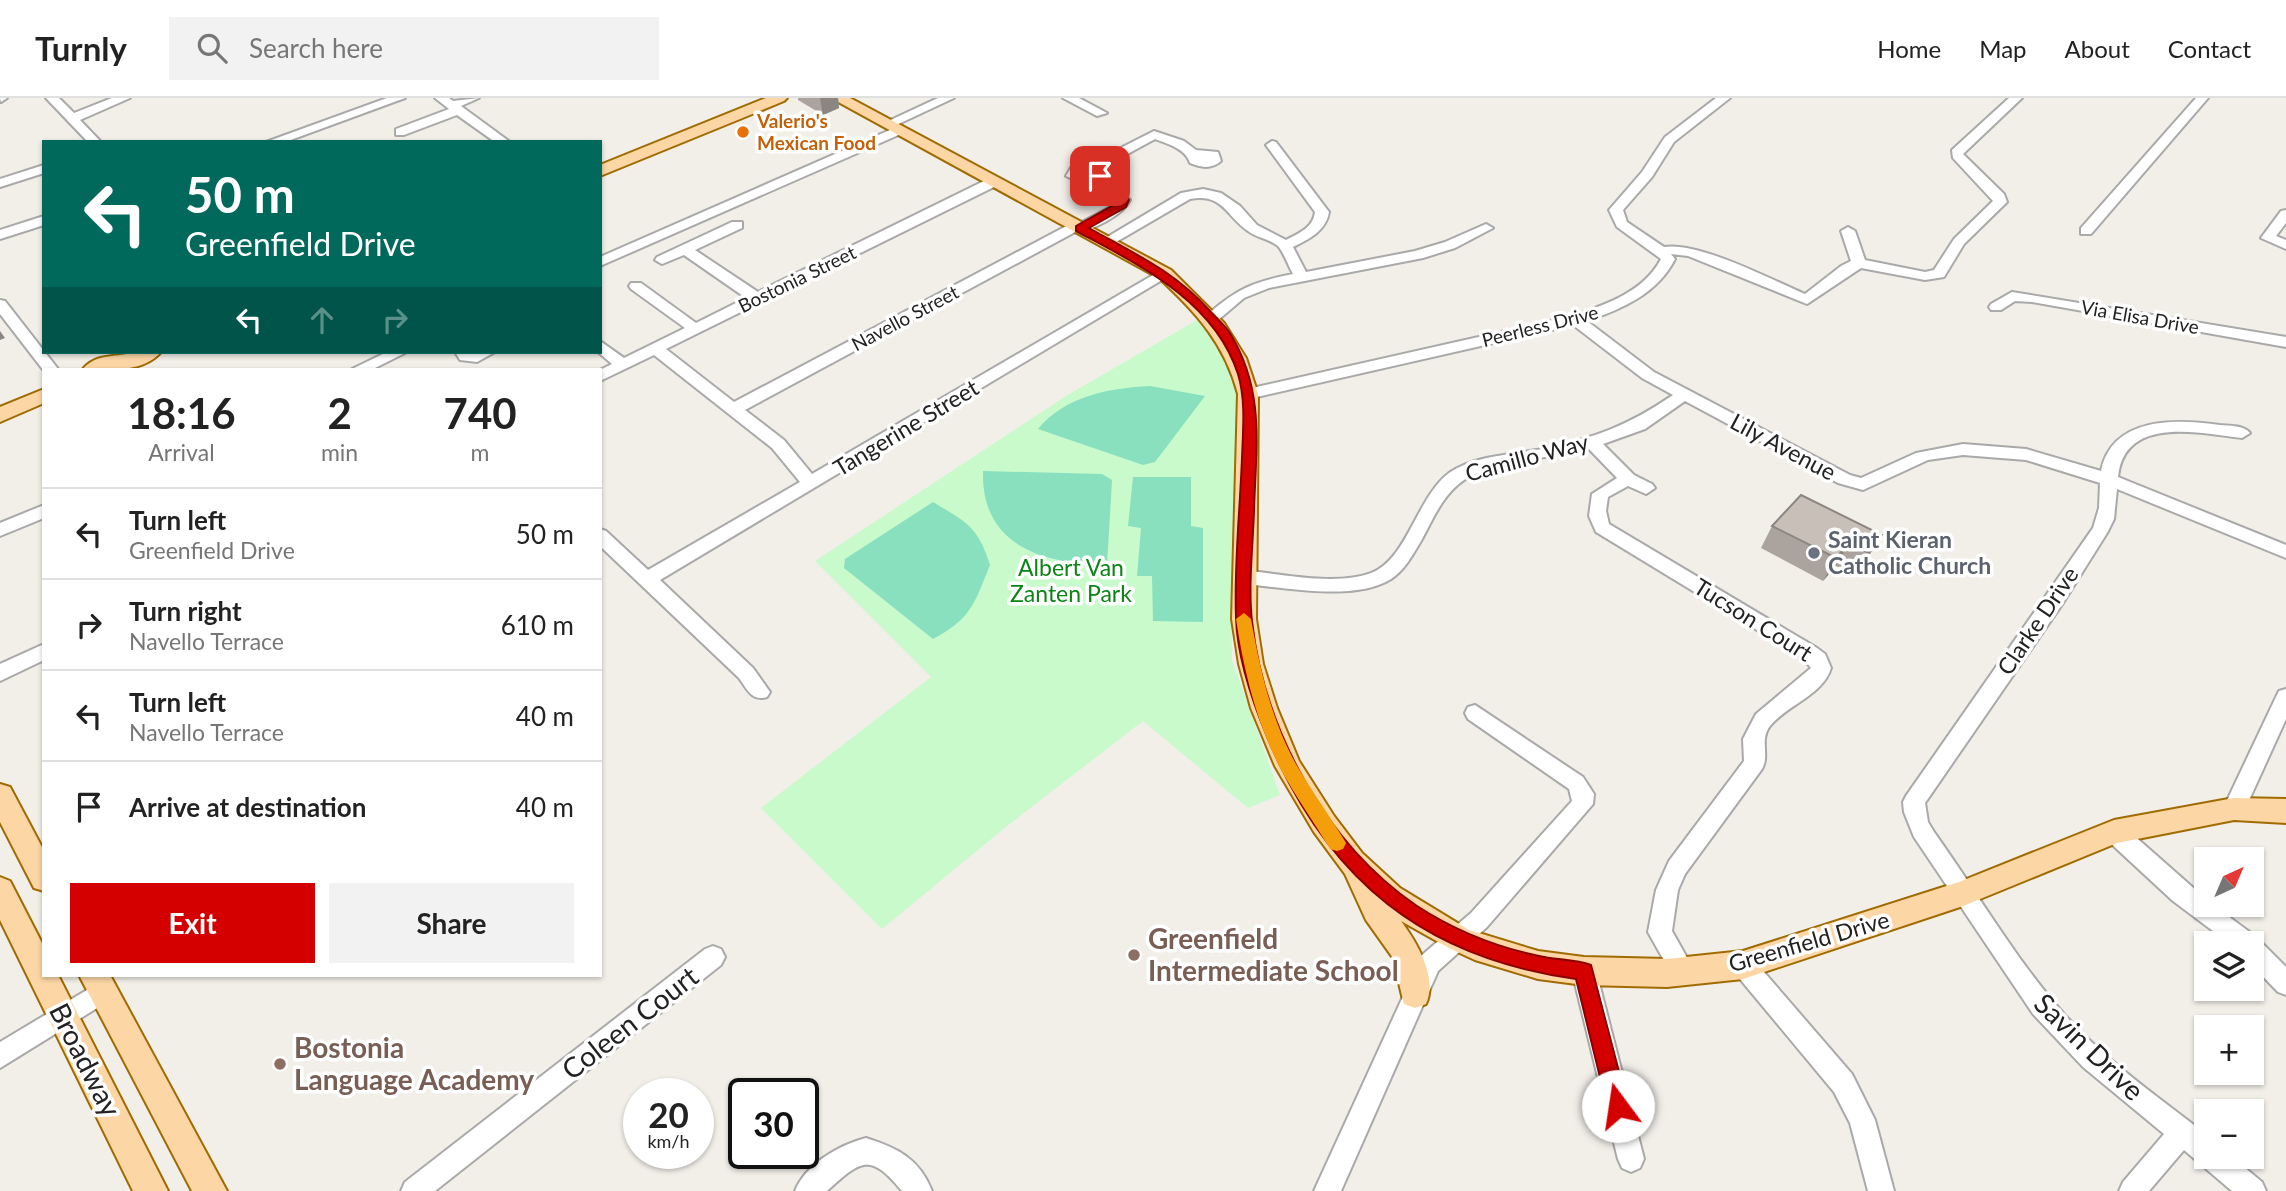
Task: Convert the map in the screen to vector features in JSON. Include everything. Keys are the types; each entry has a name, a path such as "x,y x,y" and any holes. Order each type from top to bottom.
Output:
{"main road":[{"path":"602,170 779,98"},
{"name":"Greenfield Drive","path":"839,98 1165,274 1212,318 1224,334 1244,373 1248,394 1244,619 1251,664 1264,708 1294,775 1324,824 1352,862 1390,897 1459,939 1511,958 1584,971 1683,972 1743,965 1963,893 2114,832 2234,809 2286,810"},
{"path":"96,368 118,359 123,365 147,354"},
{"path":"0,407 42,390"},
{"path":"0,417 42,399"},
{"path":"0,795 42,875"},
{"path":"1352,862 1376,911 1408,953 1415,994"},
{"name":"Broadway","path":"0,890 42,975"},
{"name":"Broadway","path":"43,977 151,1191"},
{"name":"Broadway","path":"98,983 210,1191"}],"street":[{"path":"52,98 93,140"},
{"path":"73,119 83,112 124,98"},
{"path":"278,140 399,98"},
{"path":"400,132 451,105 473,98"},
{"path":"602,261 893,127 948,98"},
{"path":"1069,98 1101,113"},
{"path":"1724,98 1669,140 1647,174 1616,210 1616,217 1625,228 1664,251 1676,249 1693,253 1807,300 1846,269 1859,263 1925,276 1938,274 1959,242 2000,202 1999,197 1957,155 1958,150 2016,98"},
{"path":"2085,232 2202,98"},
{"path":"451,105 501,140"},
{"path":"300,132 309,140"},
{"name":"Navello Street","path":"734,409 1122,205 1124,200 1096,172 1154,135 1173,132 1195,156"},
{"path":"1272,145 1322,212 1322,219 1317,227 1286,245"},
{"path":"0,183 42,170"},
{"name":"Bostonia Street","path":"602,375 993,183"},
{"path":"1106,242 1186,196 1203,193 1216,196 1235,209 1252,228 1286,245"},
{"path":"2286,214 2268,239 2286,245"},
{"path":"0,235 42,221"},
{"path":"662,260 737,225"},
{"path":"1212,318 1239,295 1252,289 1301,275 1418,256 1486,228"},
{"path":"1848,232 1859,263"},
{"path":"1286,245 1288,254 1301,275"},
{"path":"685,248 756,298"},
{"name":"Peerless Drive","path":"1248,394 1576,320 1619,304 1664,271 1668,259 1664,251"},
{"name":"Tangerine Street","path":"646,580 1165,274"},
{"path":"636,286 695,329"},
{"name":"Via Elisa Drive","path":"1996,307 2012,296 2032,298 2286,342"},
{"path":"0,304 49,368"},
{"name":"Lily Avenue","path":"1576,320 1648,375 1844,479 1863,484 1888,470 1929,454 1966,451 2036,458 2109,480 2286,552"},
{"path":"602,348 623,365"},
{"path":"656,349 778,444 811,484"},
{"path":"362,368 394,354"},
{"path":"465,354 468,358 484,354 496,368"},
{"name":"Camillo Way","path":"1243,577 1342,584 1378,578 1394,568 1442,487 1458,475 1489,464 1534,456 1639,425 1683,395"},
{"name":"Clarke Drive","path":"1963,893 1921,832 1914,817 1914,802 2103,526 2113,458 2120,447 2142,433 2186,427 2242,433"},
{"name":"Tucson Court","path":"1590,440 1637,484 1601,494 1597,510 1598,522 1602,528 1810,653 1818,659 1821,668 1819,675 1763,720 1753,739 1755,763 1677,868 1667,890 1660,932 1683,972"},
{"path":"0,530 42,512"},
{"path":"602,537 746,673 760,692"},
{"path":"0,673 42,652"},
{"path":"2234,809 2286,697"},
{"path":"1327,1191 1430,963 1459,939 1582,804 1583,794 1576,783 1475,713"},
{"path":"2114,832 2181,894 2231,931"},
{"name":"Savin Drive","path":"1963,893 2021,981 2059,1026 2097,1062 2194,1142"},
{"name":"Coleen Court","path":"414,1191 713,957"},
{"path":"2264,961 2286,984"},
{"path":"1743,965 1843,1083 1862,1120 1881,1191"},
{"path":"1584,971 1631,1159"},
{"path":"0,1056 63,1017 98,983"},
{"path":"2132,1191 2182,1132"},
{"path":"808,1191 846,1156 866,1151 893,1160 919,1191"},
{"path":"2226,1169 2253,1191"}],"green space":[{"name":"Albert Van Zanten Park","path":"1204,316 1238,381 1240,445 1231,590 1232,660 1280,795 1248,808 1143,721 1007,826 882,929 761,808 931,677 815,561 1066,396"},
{"path":"1150,386 1205,396 1155,462 1143,465 1038,429 1074,401 1119,389"},
{"path":"983,471 1102,474 1112,480 1107,565 1060,560 1039,555 1020,546 1004,533 993,517 985,497"},
{"path":"1133,477 1191,477 1191,526 1203,528 1203,622 1153,621 1152,576 1137,576 1141,528 1128,526"},
{"path":"933,502 969,526 981,542 990,565 980,590 964,617 933,639 844,568 845,559"}],"building":[{"path":"1801,495 1882,535 1867,552 1849,543 1836,558 1772,526"}],"slow traffic":[{"path":"1244,619 1251,664 1264,708 1288,766 1337,843"}],"place":[{"name":"Valerio's Mexican Food","path":"743,132"},
{"name":"Saint Kieran Catholic Church","path":"1814,553"},
{"name":"Greenfield Intermediate School","path":"1134,955"},
{"name":"Bostonia Language Academy","path":"280,1064"}],"route":[{"path":"1100,176 1124,200 1120,207 1080,228 1165,274 1189,295 1224,334 1244,373 1248,394 1249,442 1243,577 1244,619 1251,664 1264,708 1288,766 1324,824 1352,862 1390,897 1411,912 1485,950 1538,965 1584,971 1618,1106"}]}
